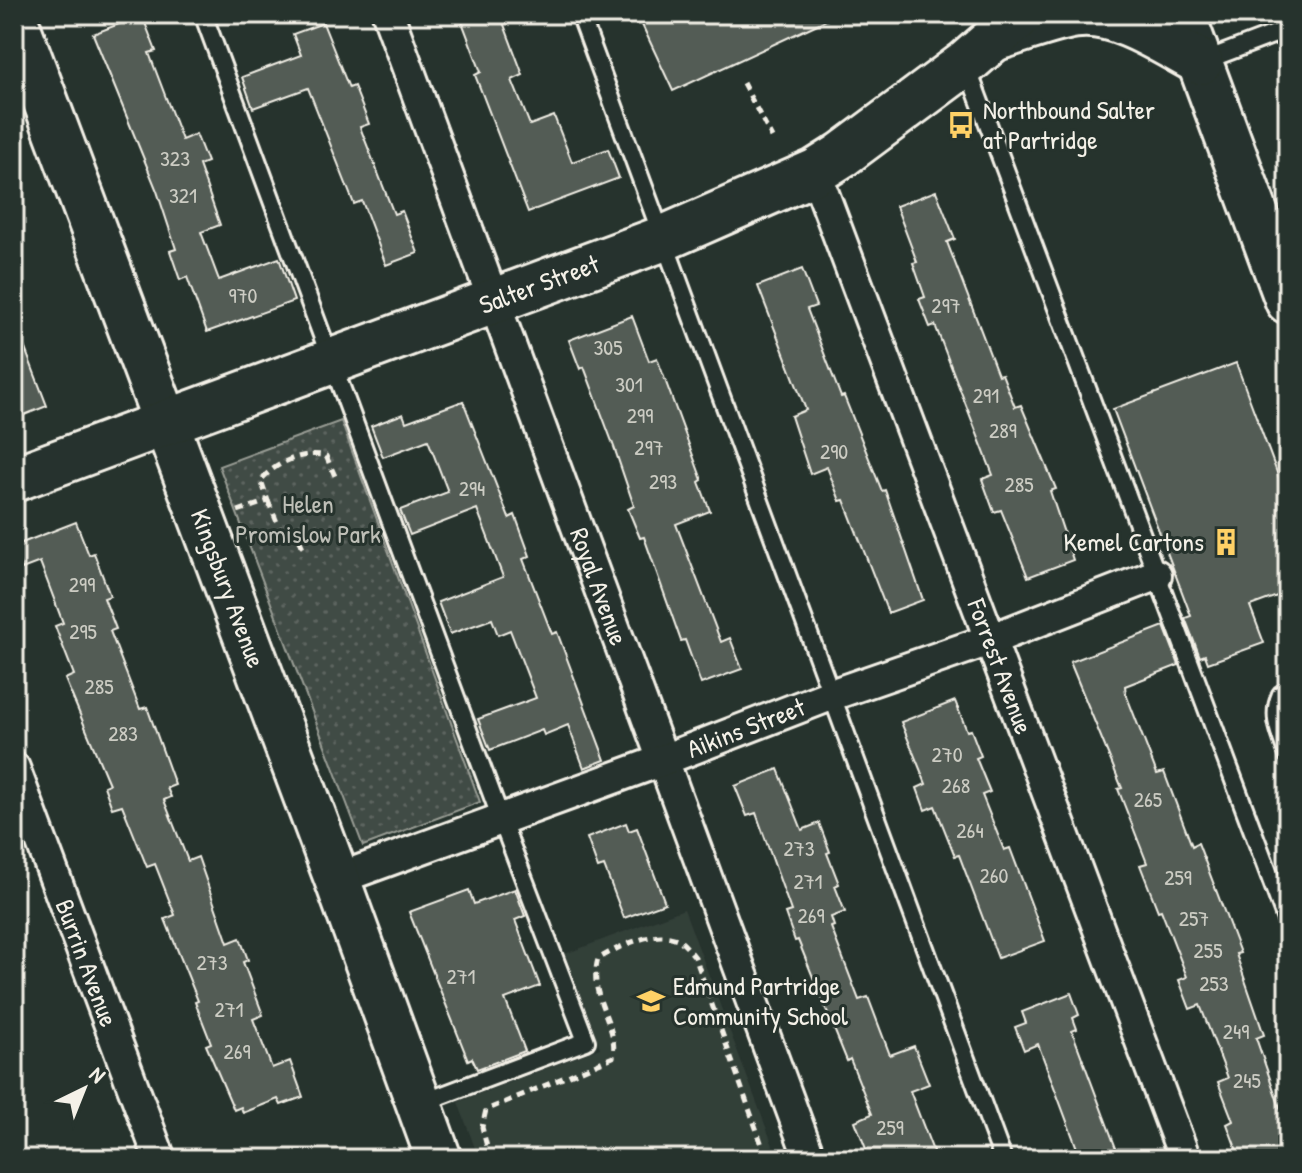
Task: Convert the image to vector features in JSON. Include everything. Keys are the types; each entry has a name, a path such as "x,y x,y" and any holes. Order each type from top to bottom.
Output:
{"main road":[{"path":"1182,14 1288,301"},
{"path":"995,38 1079,15 1112,19 1200,62"},
{"name":"Kingsbury Avenue","path":"14,17 439,1159"},
{"name":"Salter Street","path":"14,479 664,238 815,172 842,155 995,38"}],"street":[{"name":"Royal Avenue","path":"388,14 496,300 714,904 810,1159"},
{"name":"Forrest Avenue","path":"815,172 1185,1159"},
{"name":"Aikins Street","path":"337,879 831,695 992,639 1156,575"},
{"name":"Burrin Avenue","path":"14,768 160,1159"}],"lane":[{"path":"203,14 586,1041 419,1104"},
{"path":"580,14 1003,1159"},
{"path":"1200,62 1288,29"},
{"path":"995,38 1156,575 1288,925"},
{"path":"1288,691 1281,694 1277,703 1275,721 1288,755"}],"path":[{"path":"743,83 772,138"},
{"path":"304,550 296,532 280,529 261,480 271,468 314,453 326,456 335,476"},
{"path":"229,513 268,501"},
{"path":"490,1159 482,1127 486,1110 613,1057 615,1046 598,999 594,973 598,959 617,947 659,936 678,940 695,957 767,1159"}],"shaded area":[{"name":"Edmund Partridge Community School","path":"684,909 778,1159 479,1159 458,1102 600,1048 565,954"}],"green space":[{"name":"Helen Promislow Park","path":"341,421 480,802 363,846 219,466"}],"building":[{"path":"459,14 500,14 523,75 512,80 530,125 554,116 572,162 608,149 619,178 528,212 475,75 481,72"},
{"path":"637,14 839,14 673,91"},
{"path":"142,15 156,51 149,53 182,140 196,134 207,162 199,165 220,225 201,232 219,280 279,258 294,301 207,332 187,277 180,280 170,251 176,249 157,191 93,34"},
{"path":"323,23 349,88 354,86 369,124 360,127 394,214 402,211 418,253 386,265 362,201 354,204 308,88 253,108 242,77 301,55 293,34"},
{"path":"936,191 955,239 947,242 998,375 1002,374 1015,407 1021,405 1056,489 1050,491 1073,560 1028,577 1001,510 994,512 982,479 993,475 935,325 930,327 919,299 925,297 913,263 917,262 896,206"},
{"path":"802,269 816,306 807,309 841,397 844,396 882,491 885,490 923,600 888,613 844,500 840,501 827,467 810,474 791,416 806,410 758,286"},
{"path":"632,316 649,361 657,358 702,480 699,482 710,511 676,524 721,642 730,638 742,669 701,684 685,640 681,641 644,537 640,538 628,509 634,506 614,447 584,367 580,369 569,340"},
{"path":"14,325 47,406 14,419"},
{"name":"Kemel Cartons","path":"1236,363 1288,502 1288,592 1250,606 1264,643 1208,663 1205,655 1200,657 1185,618 1191,616 1113,409"},
{"path":"463,401 509,518 515,515 530,556 523,559 552,634 557,632 605,760 584,768 568,725 544,735 542,730 490,750 478,719 536,698 510,630 498,635 492,619 450,634 438,602 503,577 477,509 410,535 400,510 448,492 428,440 383,457 371,426 403,414 406,422"},
{"path":"76,522 89,555 94,553 110,596 104,598 116,629 110,631 140,709 147,707 175,785 167,788 171,797 164,800 188,861 198,857 228,943 240,938 248,960 243,962 263,1015 253,1019 272,1068 290,1061 303,1097 281,1105 278,1099 243,1113 241,1107 234,1110 206,1045 211,1043 195,1002 198,1001 165,919 175,915 155,864 147,867 122,805 112,808 104,786 109,784 65,679 74,675 55,626 63,623 40,562 22,569 14,549 14,546"},
{"path":"1164,626 1179,665 1125,686 1126,694 1157,774 1164,772 1192,846 1198,843 1240,953 1236,954 1264,1035 1256,1038 1288,1131 1288,1159 1240,1159 1227,1124 1233,1121 1218,1082 1228,1078 1200,1005 1190,1009 1179,980 1187,977 1140,865 1147,863 1118,789 1122,788 1070,662"},
{"path":"955,701 981,756 976,758 990,792 982,795 1004,850 1010,848 1045,941 998,958 959,855 955,856 935,806 925,810 917,788 926,784 901,722"},
{"path":"778,769 802,830 819,823 830,852 827,853 839,884 835,886 845,912 831,917 834,926 831,927 859,1000 868,997 890,1055 914,1046 929,1084 910,1091 936,1159 870,1159 855,1121 872,1114 798,940 795,941 785,913 791,911 756,813 747,816 735,786"},
{"path":"626,823 629,831 637,828 665,903 624,918 604,866 598,868 587,838"},
{"path":"515,889 525,916 515,920 540,986 505,999 525,1051 477,1069 472,1058 468,1060 409,912 469,890 474,904"},
{"path":"1071,993 1079,1015 1073,1018 1077,1029 1072,1031 1120,1159 1081,1159 1038,1044 1024,1050 1015,1027 1026,1023 1022,1012"}],"place":[{"name":"Northbound Salter at Partridge","path":"961,125"},
{"name":"Kemel Cartons","path":"1226,542"},
{"name":"Edmund Partridge Community School","path":"651,1001"}]}
